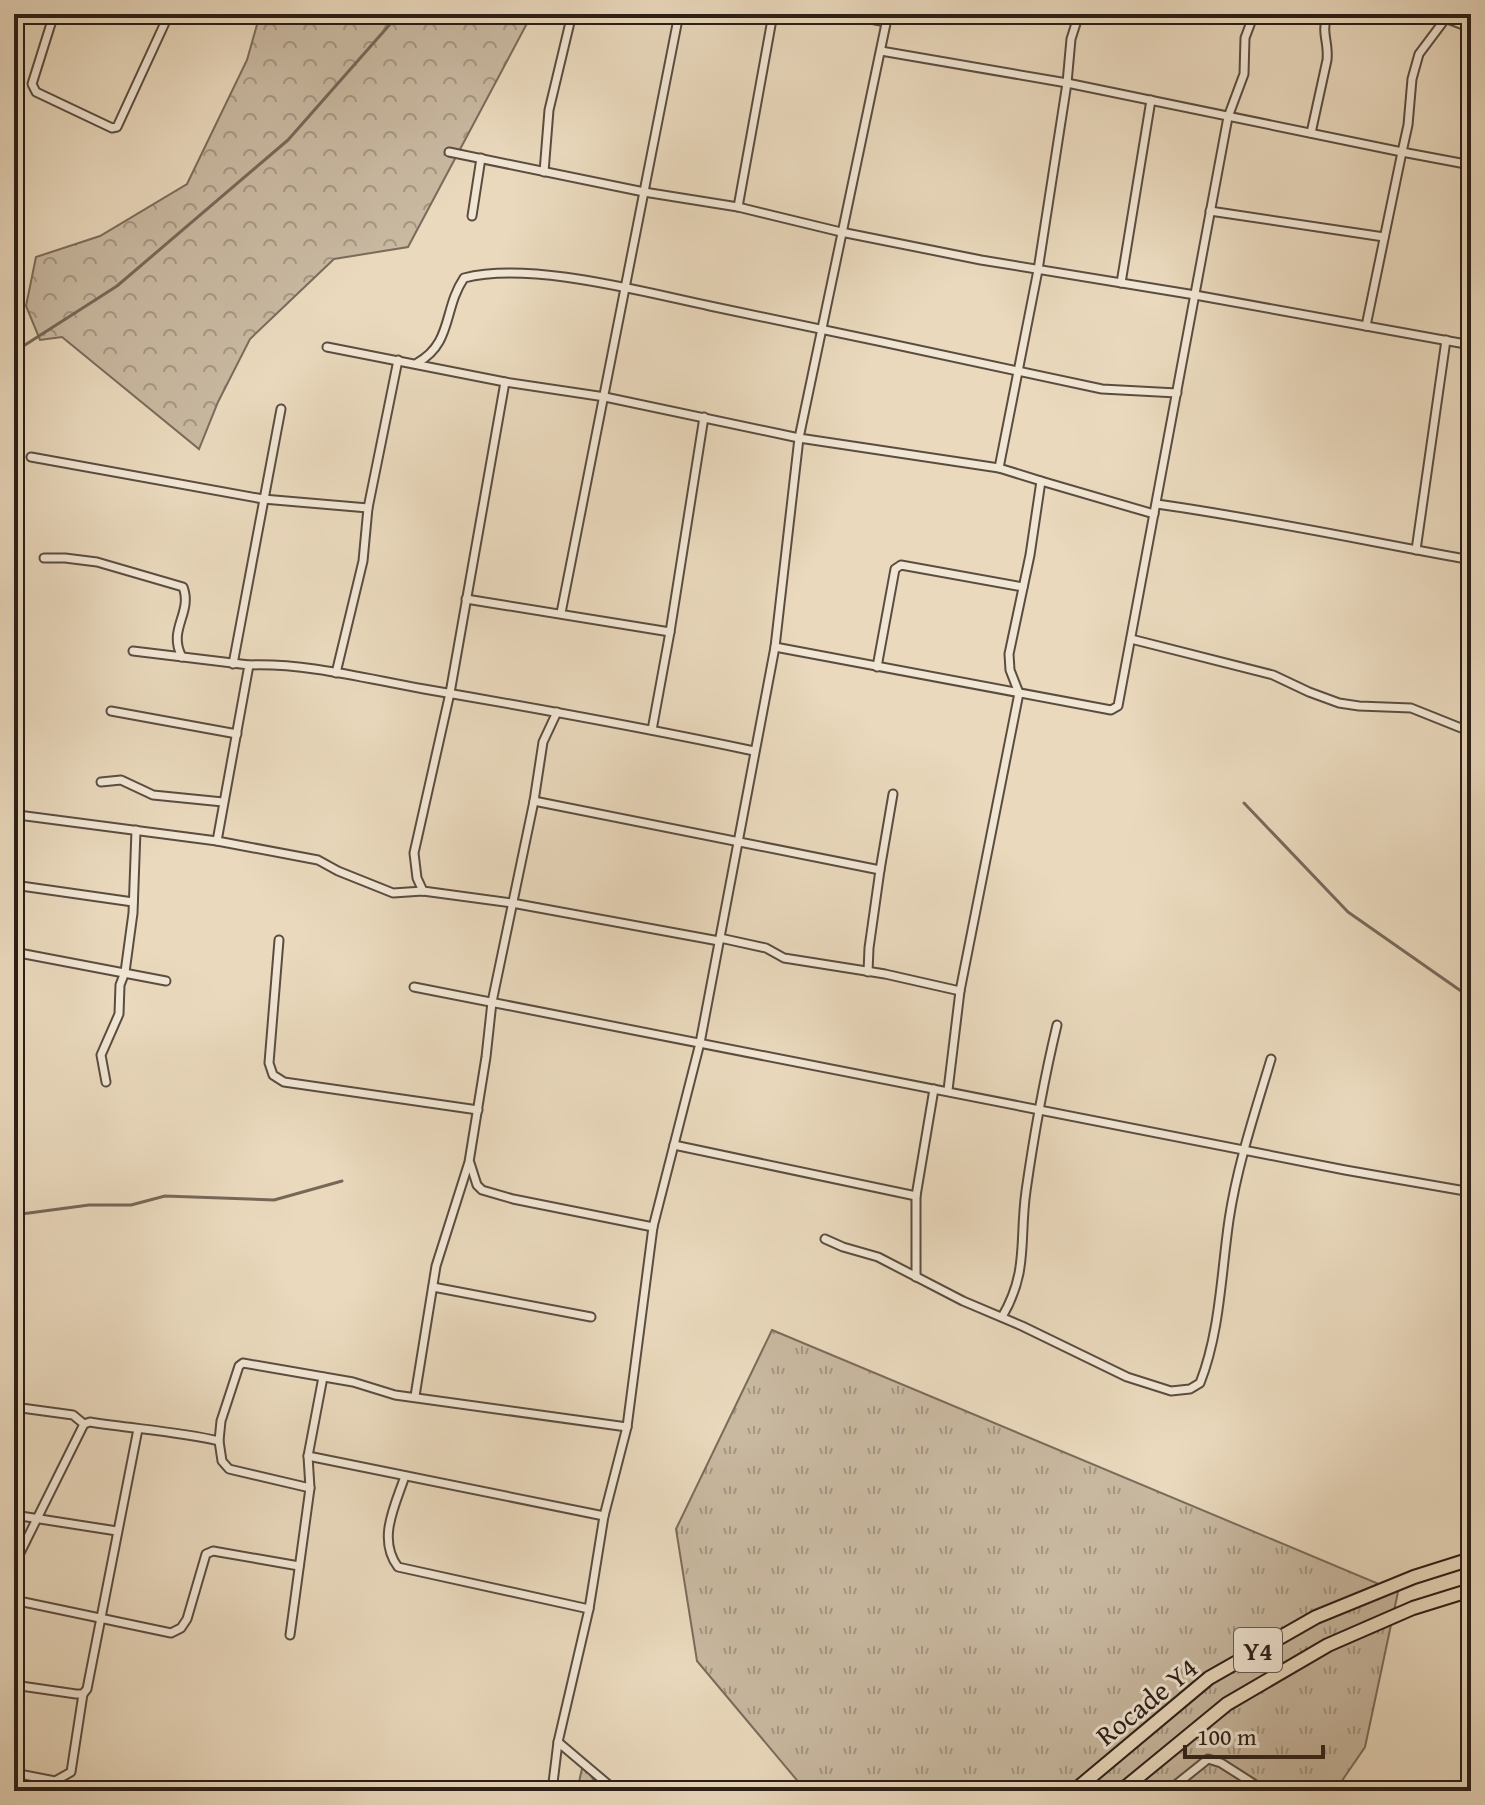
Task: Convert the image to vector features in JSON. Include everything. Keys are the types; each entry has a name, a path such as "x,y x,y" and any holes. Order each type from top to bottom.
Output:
{"highway":[{"name":"Rocade Y4","path":"1074,1791 1209,1678 1316,1617 1414,1577 1471,1559"},
{"name":"Rocade Y4","path":"1121,1791 1227,1704 1328,1645 1413,1608 1471,1590"}],"street":[{"path":"54,14 33,88 112,128 117,127 169,14"},
{"path":"544,172 549,110 572,14"},
{"path":"561,613 679,14"},
{"path":"738,207 773,14"},
{"path":"552,1791 558,1742 589,1609 604,1516 627,1427 653,1227 700,1043 775,647 799,438 887,18 844,14"},
{"path":"999,468 1038,270 1071,39 1079,14"},
{"path":"775,647 1115,709 1157,504 1228,117 1244,74 1245,38 1254,14"},
{"path":"1311,133 1327,60 1323,35 1327,14"},
{"path":"1435,14 1471,28"},
{"path":"1366,326 1408,125 1412,79 1419,54 1446,18"},
{"path":"881,51 1067,83 1471,165"},
{"path":"1121,283 1151,100"},
{"path":"449,152 644,192 738,207 841,232 1038,270 1471,345"},
{"path":"472,216 481,158"},
{"path":"1210,211 1384,237"},
{"path":"417,364 432,355 439,346 464,278 541,274 626,288 1102,389 1177,393"},
{"path":"1416,550 1446,340"},
{"path":"327,347 505,382 605,397 799,438 999,468 1154,514"},
{"path":"336,673 363,561 368,508 398,360"},
{"path":"423,891 417,878 414,853 450,693 505,382"},
{"path":"233,664 281,409"},
{"path":"652,730 704,417"},
{"path":"31,457 263,499 368,508"},
{"path":"948,1090 960,991 1019,693 1010,670 1009,654 1041,481"},
{"path":"1157,504 1255,518 1304,530 1471,560"},
{"path":"44,558 97,562 183,587 185,603 175,641 182,657"},
{"path":"877,667 895,569 901,565 1023,587"},
{"path":"466,599 670,632"},
{"path":"1131,639 1273,675 1339,703 1411,708 1471,732"},
{"path":"133,651 233,664 282,664 557,712 754,751"},
{"path":"217,841 249,665"},
{"path":"111,711 237,734"},
{"path":"415,1396 436,1266 469,1162 492,1002 534,801 543,742 557,712"},
{"path":"101,782 121,780 153,795 223,802"},
{"path":"868,972 893,794"},
{"path":"534,801 880,870"},
{"path":"18,815 217,841 318,860 393,893 423,891 512,903 766,948 784,958 960,991"},
{"path":"106,1082 101,1055 116,1022 120,985 125,972 133,902 136,830"},
{"path":"14,885 133,902"},
{"path":"279,940 269,1063 273,1075 284,1082 478,1110"},
{"path":"14,952 166,981"},
{"path":"414,987 1471,1192"},
{"path":"1002,1317 1018,1286 1024,1245 1026,1192 1057,1025"},
{"path":"825,1239 878,1257 963,1301 1127,1377 1171,1391 1190,1389 1200,1383 1208,1356 1221,1288 1229,1219 1244,1150 1271,1059"},
{"path":"916,1277 916,1196 934,1089"},
{"path":"674,1145 916,1196"},
{"path":"469,1162 477,1185 482,1190 653,1227"},
{"path":"433,1287 591,1317"},
{"path":"310,1488 229,1469 222,1461 219,1441 221,1421 239,1366 243,1363 323,1377 395,1395 627,1427"},
{"path":"290,1635 310,1488 308,1456 323,1377"},
{"path":"14,1407 73,1415 84,1424"},
{"path":"14,1565 84,1424 90,1422 182,1432 219,1441"},
{"path":"14,1773 55,1781 71,1772 83,1694 87,1689 138,1429"},
{"path":"308,1456 604,1516"},
{"path":"405,1476 387,1533 388,1547 398,1567 589,1609"},
{"path":"14,1515 117,1531"},
{"path":"14,1600 171,1633 181,1628 187,1619 206,1554 213,1551 299,1566"},
{"path":"14,1685 83,1694"},
{"path":"558,1742 616,1791"},
{"path":"1168,1791 1208,1759 1221,1763 1265,1791"}],"green space":[{"path":"260,14 532,14 408,247 334,259 250,339 218,402 199,449 62,337 40,340 26,306 36,257 100,236 187,184 247,60"},
{"path":"772,1330 1398,1592 1365,1747 1335,1791 806,1791 697,1661 676,1529"},
{"path":"583,1764 601,1791 577,1791"}],"waterway":[{"path":"14,352 117,286 288,140 399,14"},
{"path":"1244,803 1348,912 1471,998"},
{"path":"14,1215 89,1205 131,1205 165,1196 274,1200 342,1181"}]}
